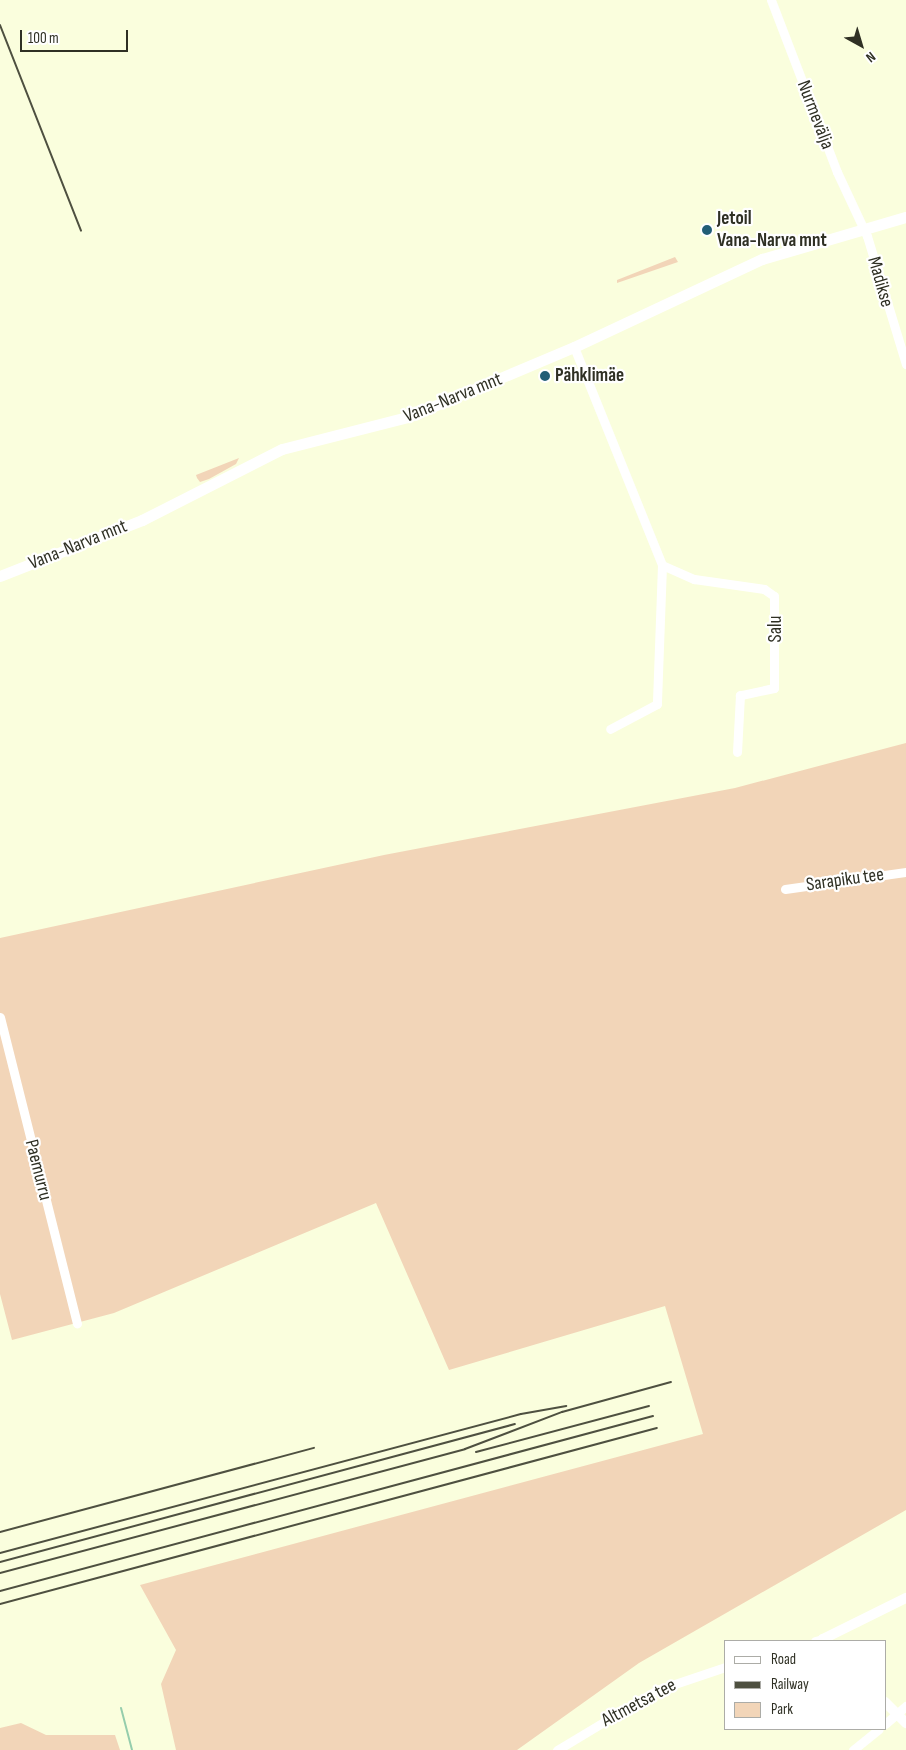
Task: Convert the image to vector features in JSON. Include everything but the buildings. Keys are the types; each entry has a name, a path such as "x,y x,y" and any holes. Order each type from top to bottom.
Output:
{"main road":[{"name":"Vana-Narva mnt","path":"0,576 142,520 282,449 390,423 574,347 762,259 906,217"}],"street":[{"name":"Nurmevälja","path":"771,0 838,172 864,228"},
{"name":"Madikse","path":"864,228 906,364"},
{"path":"574,347 662,565 657,704 610,729"},
{"name":"Salu","path":"662,565 694,579 764,589 774,596 774,688 740,696 738,752"},
{"name":"Sarapiku tee","path":"785,889 906,872"},
{"name":"Paemurru","path":"0,1018 77,1323"},
{"path":"821,1640 906,1598"},
{"name":"Altmetsa tee","path":"557,1750 657,1690 724,1667"},
{"path":"886,1703 906,1723"},
{"path":"886,1723 906,1706"},
{"path":"854,1750 878,1730"}],"green space":[{"path":"675,257 678,262 617,283 617,280"},
{"path":"239,458 236,464 209,479 200,482 197,478 196,475"},
{"path":"906,743 906,1510 639,1663 517,1750 176,1750 161,1684 176,1650 140,1585 703,1434 665,1306 449,1370 376,1203 114,1313 12,1340 0,1294 0,938 384,855 735,788"},
{"path":"21,1723 46,1735 115,1735 120,1750 0,1750 0,1728"}],"waterway":[{"path":"121,1708 132,1750"}],"railway":[{"path":"0,25 81,231"},
{"path":"0,1573 465,1449 562,1412 671,1382"},
{"path":"0,1553 521,1414 566,1406"},
{"path":"476,1452 649,1406"},
{"path":"0,1591 653,1416"},
{"path":"0,1562 515,1424"},
{"path":"0,1604 657,1428"},
{"path":"0,1532 314,1448"}],"place":[{"name":"Jetoil Vana-Narva mnt","path":"707,230"},
{"name":"Pähklimäe","path":"545,376"}]}
